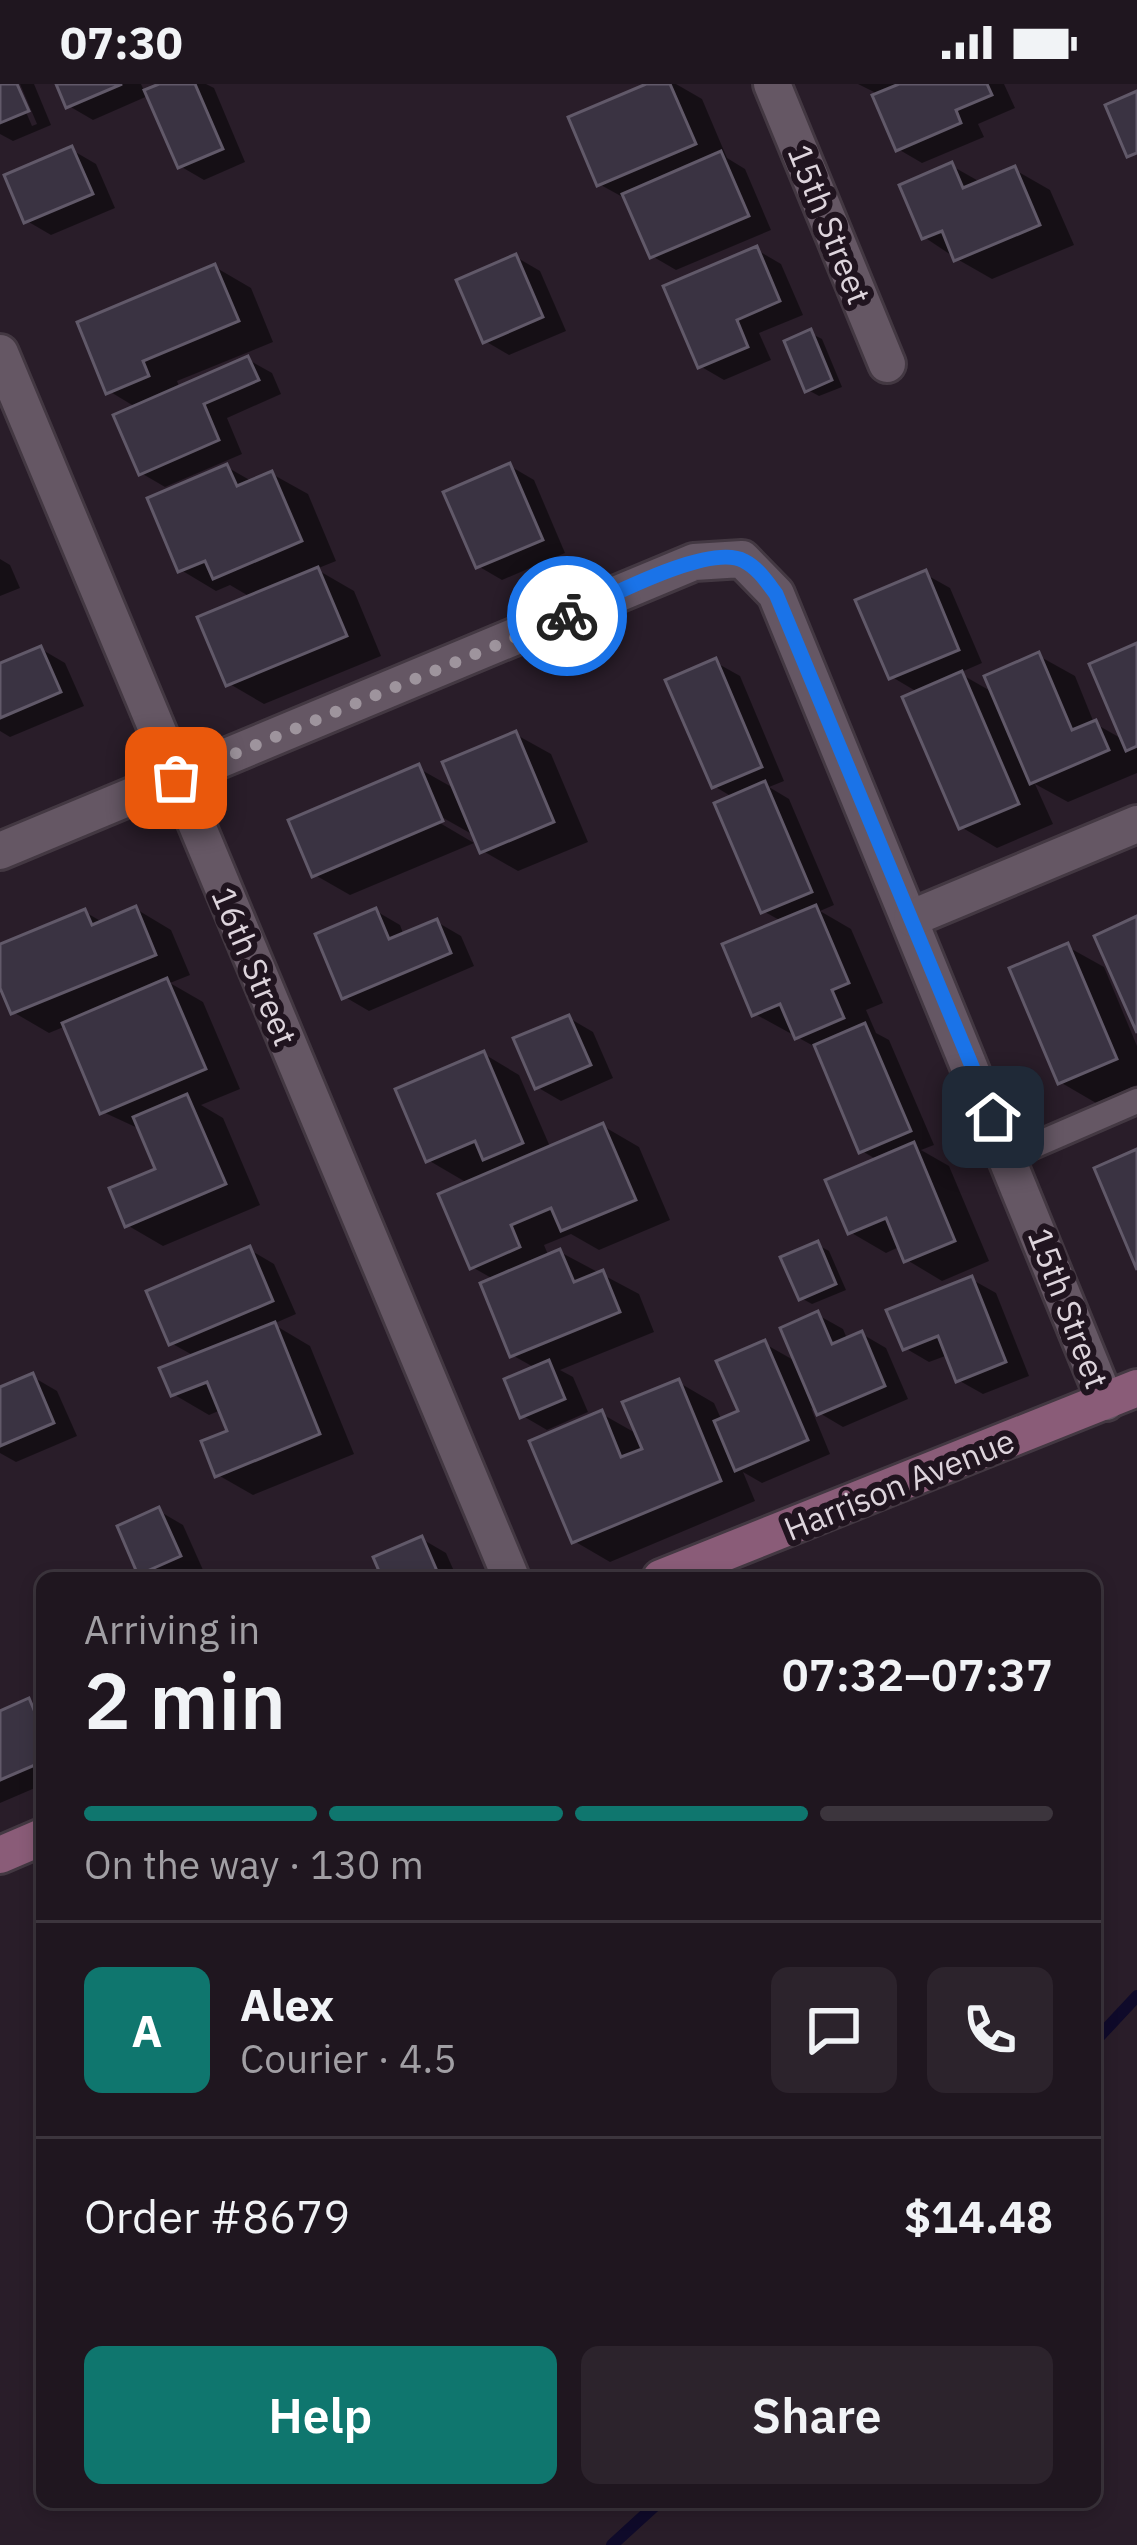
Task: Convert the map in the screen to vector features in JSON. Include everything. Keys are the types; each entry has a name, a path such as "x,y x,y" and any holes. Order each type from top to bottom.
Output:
{"main road":[{"name":"Harrison Avenue","path":"676,1572 1122,1395"},
{"path":"0,1855 36,1840"}],"street":[{"name":"15th Street","path":"772,84 887,364"},
{"name":"16th Street","path":"0,353 508,1572"},
{"name":"15th Street","path":"176,778 694,562 742,559 776,594 1010,1156 1122,1395"},
{"path":"0,851 176,778"},
{"path":"912,918 1137,824"}],"lane":[{"path":"1010,1156 1137,1101"}],"building":[{"path":"0,84 17,84 29,111 0,123"},
{"path":"56,84 122,84 66,108"},
{"path":"159,84 195,84 223,149 178,168 144,90"},
{"path":"646,84 670,84 696,144 597,186 568,117"},
{"path":"899,84 987,84 992,95 956,110 961,123 896,151 872,95"},
{"path":"1137,91 1137,153 1127,157 1105,105"},
{"path":"72,146 93,194 24,223 4,175"},
{"path":"721,151 749,216 650,258 622,194"},
{"path":"952,162 963,188 1015,166 1040,225 954,261 942,231 922,239 899,185"},
{"path":"757,246 780,301 737,320 748,347 698,368 663,286"},
{"path":"516,254 543,317 483,343 456,280"},
{"path":"215,264 239,321 143,361 149,376 106,394 77,322"},
{"path":"811,329 832,380 805,392 784,341"},
{"path":"248,356 259,380 204,404 219,440 139,475 113,415"},
{"path":"510,463 543,540 476,568 443,492"},
{"path":"227,464 237,486 272,471 302,541 213,579 205,561 178,572 147,498"},
{"path":"318,567 347,636 226,686 197,617"},
{"path":"926,570 959,650 889,679 855,600"},
{"path":"1137,643 1137,746 1126,751 1089,664"},
{"path":"41,646 61,692 0,718 0,663"},
{"path":"1039,652 1072,730 1096,720 1109,750 1030,784 984,676"},
{"path":"716,658 762,767 712,788 665,680"},
{"path":"962,671 1019,804 959,829 902,697"},
{"path":"516,731 554,822 480,853 442,762"},
{"path":"419,764 443,821 312,877 288,820"},
{"path":"765,781 812,892 761,913 714,803"},
{"path":"816,905 849,983 832,990 844,1018 795,1039 780,1004 752,1016 722,944"},
{"path":"136,906 156,955 11,1014 0,988 0,944 85,909 92,925"},
{"path":"376,908 389,939 437,919 451,953 342,999 315,934"},
{"path":"1137,916 1137,1033 1094,936"},
{"path":"1068,943 1117,1059 1058,1084 1009,968"},
{"path":"167,978 206,1069 100,1114 62,1023"},
{"path":"569,1015 591,1065 535,1089 513,1038"},
{"path":"865,1023 911,1131 859,1153 814,1045"},
{"path":"484,1051 523,1143 483,1160 475,1141 426,1162 395,1089"},
{"path":"187,1094 226,1184 125,1227 109,1188 155,1169 133,1117"},
{"path":"603,1123 636,1200 561,1231 551,1208 511,1225 520,1247 470,1269 438,1194"},
{"path":"914,1142 955,1241 904,1262 886,1218 848,1234 825,1180"},
{"path":"1137,1149 1137,1270 1094,1168"},
{"path":"818,1241 836,1284 799,1300 780,1257"},
{"path":"250,1246 273,1301 169,1345 146,1291"},
{"path":"560,1249 574,1282 603,1270 620,1312 510,1357 480,1283"},
{"path":"972,1276 1006,1362 956,1382 938,1336 903,1350 886,1310"},
{"path":"818,1311 832,1344 862,1331 885,1386 817,1415 780,1328"},
{"path":"275,1322 320,1434 215,1477 201,1441 227,1431 207,1382 171,1396 159,1368"},
{"path":"765,1340 808,1440 735,1471 714,1421 738,1411 716,1361"},
{"path":"549,1360 565,1399 520,1418 504,1379"},
{"path":"33,1373 54,1423 0,1446 0,1387"},
{"path":"679,1379 721,1481 572,1543 529,1441 602,1410 621,1457 642,1449 622,1402"},
{"path":"159,1507 181,1556 137,1572 117,1526"},
{"path":"422,1536 437,1572 379,1572 373,1557"},
{"path":"29,1698 36,1715 36,1765 0,1780 0,1711"}],"waterway":[{"path":"1101,2035 1137,1996"},
{"path":"612,2545 652,2508"}],"way so far":[{"path":"176,778 567,616"}],"route":[{"path":"567,616 712,557 742,559 764,576 776,594 993,1117"}]}
